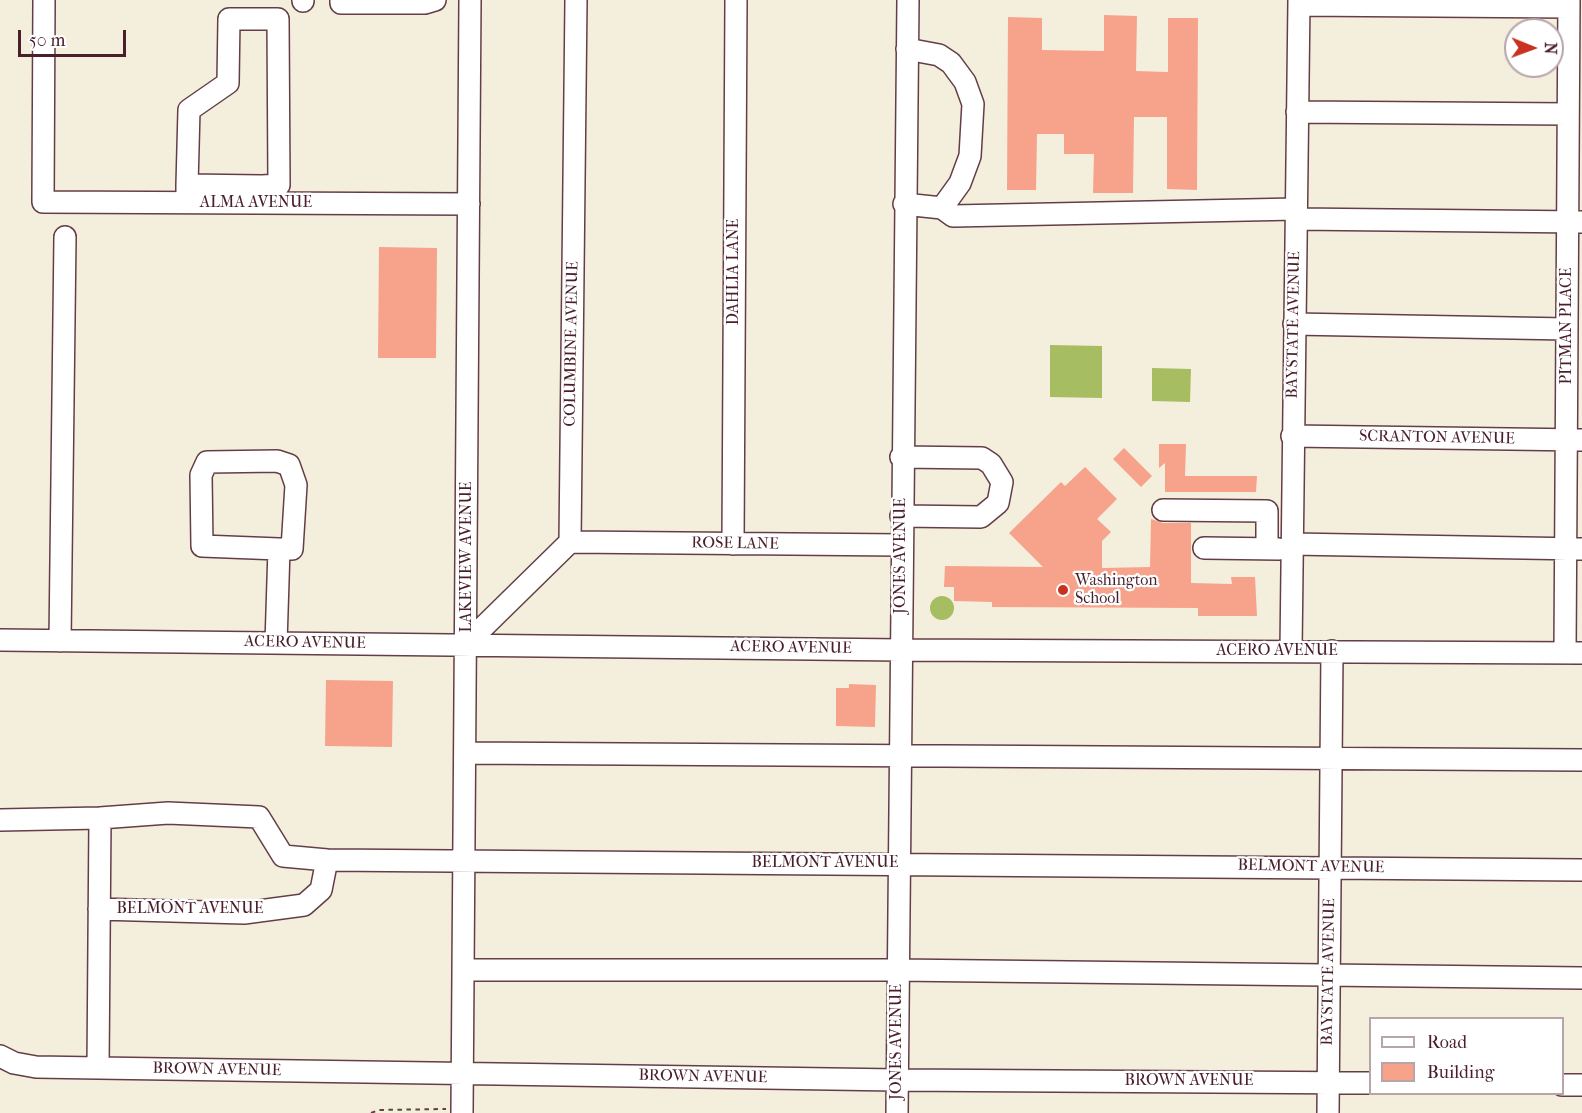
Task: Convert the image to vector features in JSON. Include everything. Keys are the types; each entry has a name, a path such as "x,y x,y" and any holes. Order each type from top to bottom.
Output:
{"street":[{"name":"ALMA AVENUE","path":"44,0 43,202 187,194 469,204"},
{"path":"342,0 341,3 425,3 435,0"},
{"name":"LAKEVIEW AVENUE","path":"462,1111 470,0"},
{"name":"COLUMBINE AVENUE","path":"570,542 576,0"},
{"name":"DAHLIA LANE","path":"733,544 736,0"},
{"name":"JONES AVENUE","path":"897,1113 901,457 908,0"},
{"path":"1299,2 1569,4"},
{"name":"BAYSTATE AVENUE","path":"1291,650 1299,2"},
{"name":"PITMAN PLACE","path":"1569,4 1575,46 1568,114 1575,222 1574,280 1567,329 1574,384 1574,653"},
{"path":"187,194 189,110 228,84 229,19 278,19 279,185 262,195"},
{"path":"907,49 939,55 951,63 965,82 973,104 970,156 960,183 942,208"},
{"path":"1298,112 1568,114"},
{"path":"904,204 942,208 953,216 1296,214 1575,222"},
{"path":"60,640 65,237"},
{"path":"1294,324 1567,329"},
{"name":"SCRANTON AVENUE","path":"1292,436 1574,440"},
{"path":"901,457 982,458 991,464 1002,482 998,503 981,517 901,516"},
{"path":"278,461 289,465 296,485 292,549 279,549 202,546 201,475 207,462 278,461"},
{"path":"1163,510 1267,511 1267,549"},
{"path":"466,644 570,542"},
{"name":"ROSE LANE","path":"570,542 901,545"},
{"path":"1204,548 1574,549"},
{"path":"276,643 279,549"},
{"name":"ACERO AVENUE","path":"0,640 901,650 1574,653"},
{"name":"BAYSTATE AVENUE","path":"1328,1113 1332,651"},
{"path":"465,753 900,753 1331,760 1582,760"},
{"path":"0,820 100,818 168,813 259,817 283,856 327,860"},
{"path":"98,1068 100,818"},
{"name":"BELMONT AVENUE","path":"99,909 244,913 304,905 321,890 327,860 1582,870"},
{"path":"464,970 897,970 1582,978"},
{"name":"BROWN AVENUE","path":"0,1056 14,1063 36,1067 463,1075 1369,1083"},
{"path":"1564,1085 1582,1085"}],"path":[{"path":"371,1113 379,1110 462,1111"}],"green space":[{"path":"1050,345 1102,346 1102,398 1050,397"},
{"path":"1152,368 1191,369 1190,402 1152,401"},
{"path":"942,596 947,597 953,603 953,613 947,619 942,620 937,619 931,613 930,608 931,603 937,597"}],"building":[{"path":"1104,15 1137,16 1136,71 1168,72 1168,18 1198,18 1197,190 1167,189 1167,117 1134,117 1133,193 1093,193 1094,154 1064,154 1064,134 1037,134 1036,190 1007,190 1008,17 1042,18 1042,50 1104,51"},
{"path":"379,247 437,248 436,358 378,358"},
{"path":"1159,444 1186,444 1185,476 1257,476 1256,492 1165,492 1165,463 1159,468"},
{"path":"1124,448 1152,476 1141,487 1113,459"},
{"path":"1085,467 1117,499 1097,519 1111,532 1102,541 1102,568 1150,567 1151,519 1163,523 1191,523 1191,583 1232,584 1231,577 1255,577 1257,616 1198,616 1198,608 992,607 992,602 954,601 954,587 944,587 945,566 1043,567 1009,533 1061,482 1065,486"},
{"path":"326,680 393,681 392,747 325,746"},
{"path":"849,684 876,685 875,727 836,726 836,688 849,688"}],"place":[{"name":"Washington School","path":"1063,590"}]}
